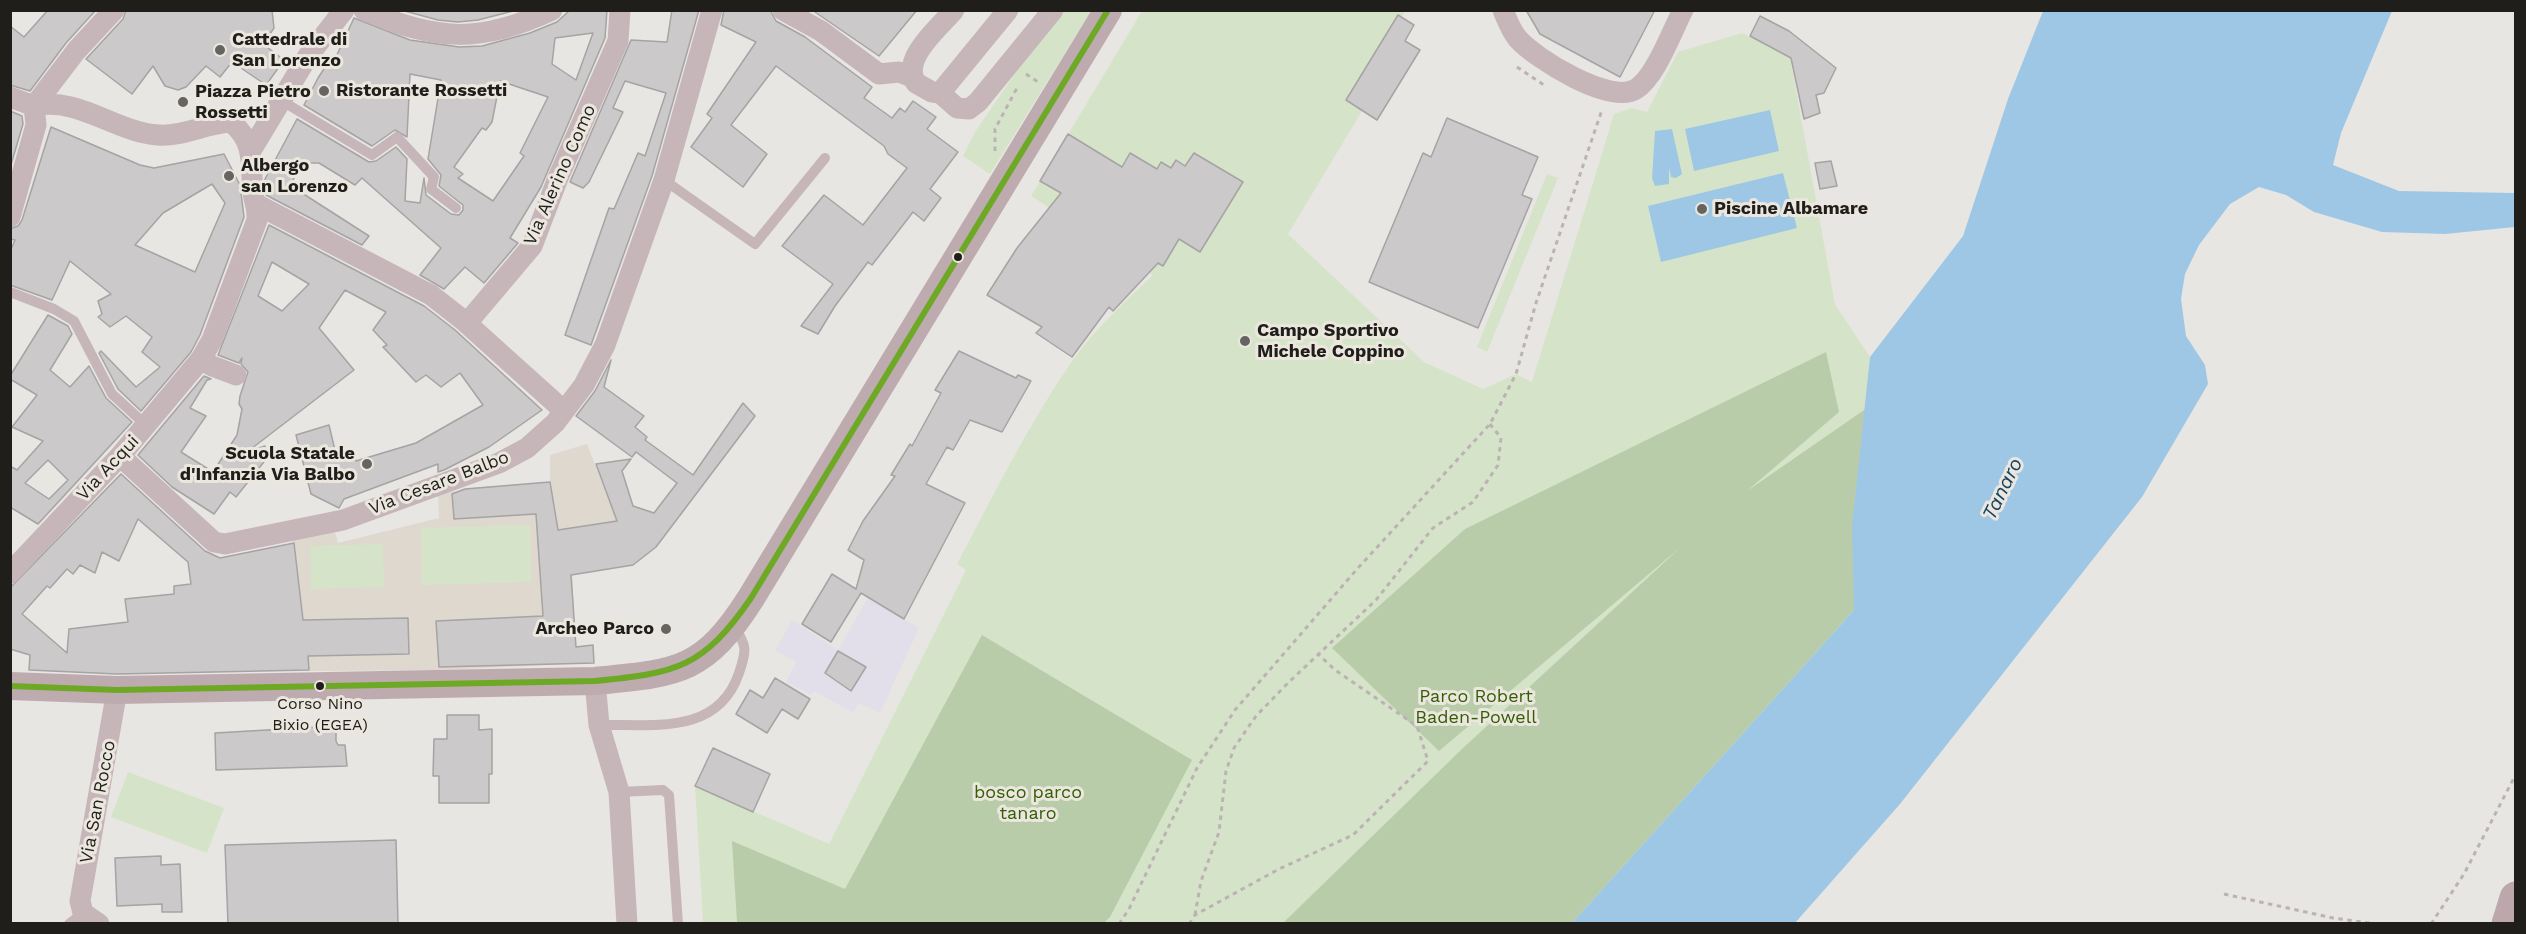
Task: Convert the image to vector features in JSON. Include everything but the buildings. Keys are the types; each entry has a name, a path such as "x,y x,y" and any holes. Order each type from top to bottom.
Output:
{"highway":[{"path":"2508,924 2516,898"}],"main road":[{"path":"10,686 117,690 595,681 655,676 684,666 711,650 734,626 1108,10"}],"street":[{"path":"10,217 36,125 34,106 76,51 114,10"},
{"path":"250,152 308,56 344,10"},
{"path":"364,10 401,26 464,36 480,35 529,15 552,10"},
{"name":"Via Alerino Como","path":"466,323 532,246 558,178 618,41 620,10"},
{"name":"Via Cesare Balbo","path":"120,456 214,542 225,544 343,520 499,463 527,448 555,423 597,363 664,180 712,10"},
{"path":"783,10 821,31 879,74 899,72 912,77 924,88 940,93 957,108 969,109 978,102 1053,10"},
{"path":"912,77 915,56 954,10"},
{"path":"940,93 1008,10"},
{"path":"1503,10 1518,39 1526,45 1575,77 1610,93 1626,94 1638,89 1650,75 1683,10"},
{"path":"10,97 34,106 51,102 69,106 131,129 160,135 231,122 244,133 250,152"},
{"name":"Via Acqui","path":"10,573 147,426 201,358 212,340 257,220 253,163 250,152"},
{"path":"255,196 431,295 466,323 563,410"},
{"path":"201,358 212,366 236,375"},
{"path":"595,681 598,725 619,792 627,924"},
{"name":"Via San Rocco","path":"84,920 80,901 117,690"}],"lane":[{"path":"282,101 372,155 397,137 434,177 431,189 456,207"},
{"path":"664,180 755,244 825,158"},
{"path":"10,292 54,309 74,321 112,394 147,426"},
{"path":"598,725 689,722 714,710 735,686 745,654 745,643 734,626"},
{"path":"619,792 663,790 669,795 678,924"}],"path":[{"path":"1008,172 995,164 995,129 1029,64"},
{"path":"1119,924 1129,909 1197,768 1235,710 1358,568 1490,424 1515,374 1597,120 1610,93"},
{"path":"1189,924 1195,915 1201,881 1220,832 1226,771 1234,748 1256,716 1376,600 1433,528 1473,502 1498,465 1501,438 1490,424"},
{"path":"1195,915 1279,869 1353,835 1428,761 1417,726 1335,670 1318,654"},
{"path":"2431,924 2464,874 2516,774"},
{"path":"2224,894 2332,918 2377,924"}],"shaded area":[{"path":"587,444 614,513 625,512 633,565 572,575 576,646 593,645 594,663 439,670 309,671 293,540 335,532 338,543 439,518 438,493 550,482 550,455"},
{"path":"868,597 919,628 880,713 859,703 853,713 814,691 811,695 786,682 796,662 775,650 792,620 838,650"}],"green space":[{"path":"1058,11 1091,11 990,174 963,156 975,132"},
{"name":"Parco Robert Baden-Powell","path":"1142,11 1405,11 1402,17 1414,25 1405,41 1420,50 1377,120 1362,111 1288,234 1424,362 1483,389 1516,374 1532,382 1614,114 1632,108 1647,112 1678,52 1742,33 1790,57 1835,304 1870,357 1854,610 1572,923 703,923 695,786 829,844 966,570 957,564 1026,435 1081,349 1153,275 1031,196"},
{"path":"1547,174 1558,178 1487,352 1477,347"},
{"name":"Parco Robert Baden-Powell","path":"1826,352 1839,412 1747,491 1867,408 1854,610 1572,923 1282,924 1462,749 1681,547 1439,751 1332,648 1465,529"},
{"path":"530,525 531,582 422,585 421,528"},
{"path":"383,544 384,587 311,589 310,546"},
{"name":"bosco parco tanaro","path":"982,635 1192,760 1110,917 1103,924 737,923 732,841 845,889"},
{"path":"128,772 224,808 207,853 111,817"}],"water":[{"name":"Tanaro","path":"2043,11 2392,11 2341,133 2333,165 2399,191 2515,193 2515,227 2445,234 2382,232 2314,212 2286,195 2259,187 2230,204 2199,245 2185,274 2181,299 2186,336 2205,365 2208,384 2142,497 1900,804 1795,923 1572,923 1854,610 1852,526 1870,357 1963,236 2008,99"},
{"path":"1770,110 1779,151 1694,171 1685,129"},
{"path":"1672,129 1682,174 1676,178 1671,177 1669,168 1669,184 1655,186 1652,178 1655,131"},
{"path":"1783,173 1797,228 1661,262 1648,206"}],"transit line":[{"path":"10,686 117,690 595,681 668,670 686,663 718,639 751,598 1108,10"}],"place":[{"name":"Cattedrale di San Lorenzo","path":"220,50"},
{"name":"Ristorante Rossetti","path":"324,91"},
{"name":"Piazza Pietro Rossetti","path":"183,102"},
{"name":"Albergo san Lorenzo","path":"229,176"},
{"name":"Piscine Albamare","path":"1702,209"},
{"name":"Campo Sportivo Michele Coppino","path":"1245,341"},
{"name":"Scuola Statale d'Infanzia Via Balbo","path":"367,464"},
{"name":"Archeo Parco","path":"666,629"},
{"name":"Corso Nino Bixio (EGEA)","path":"320,686"}]}
